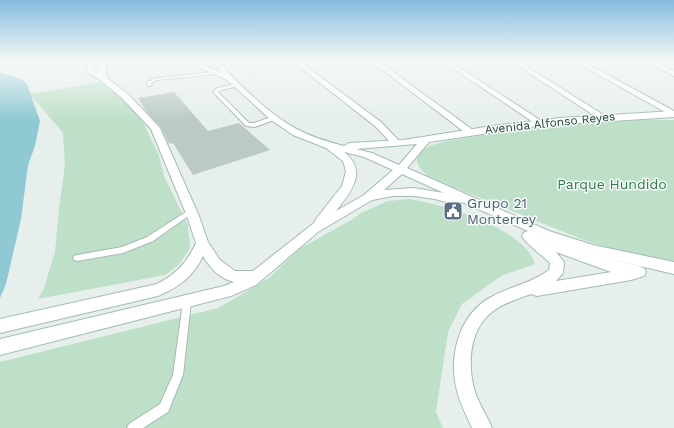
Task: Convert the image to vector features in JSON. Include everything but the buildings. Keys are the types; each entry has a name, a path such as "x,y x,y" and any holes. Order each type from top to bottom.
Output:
{"street":[{"path":"106,81 125,96 155,128 191,212 202,244 215,264 232,276 244,278 255,277"},
{"path":"232,81 274,118 296,133 328,145 368,155 594,256 672,268"},
{"path":"321,81 378,124 396,143"},
{"path":"404,81 470,132"},
{"path":"476,81 539,122"},
{"path":"546,81 602,116"},
{"path":"614,81 674,114"},
{"name":"Avenida Alfonso Reyes","path":"328,145 357,146 426,140 539,122 602,116 674,114"},
{"path":"0,347 226,292 250,281 314,229 368,198 401,169 426,140"},
{"path":"314,229 339,199 350,180 352,169 350,162 328,145"},
{"path":"412,157 415,166 424,179"},
{"path":"368,198 391,191 425,193 445,197 467,205 528,236 594,256 639,272"},
{"path":"482,428 466,391 462,363 466,338 471,326 480,314 498,300 548,280 556,272 558,267 557,262 550,254 528,236"},
{"path":"0,326 153,292 178,280 191,269 202,244"},
{"path":"589,280 594,272 594,256"},
{"path":"516,293 589,280 672,268"}],"lane":[{"path":"150,85 149,82 151,81"},
{"path":"236,85 219,89 215,92 248,125 255,125 274,118"},
{"path":"76,258 122,250 150,239 191,212"},
{"path":"133,428 164,408 178,375 187,302"}],"green space":[{"path":"99,82 118,94 137,113 144,124 159,156 164,176 188,225 190,248 179,265 165,275 38,299 44,288 55,252 65,165 63,133 30,94"},
{"name":"Parque Hundido","path":"643,120 674,120 674,261 617,251 581,239 429,177 418,166 417,162 420,152 429,146 439,143 528,128"},
{"path":"409,199 461,212 499,229 516,239 528,251 535,264 501,276 462,304 448,332 436,412 443,428 0,428 0,362 218,308 269,278 299,249 361,213 388,201"}],"water":[{"path":"0,81 23,81 27,84 40,121 35,146 28,165 21,219 6,284 0,298"}],"place":[{"name":"Grupo 21 Monterrey","path":"453,211"}]}
